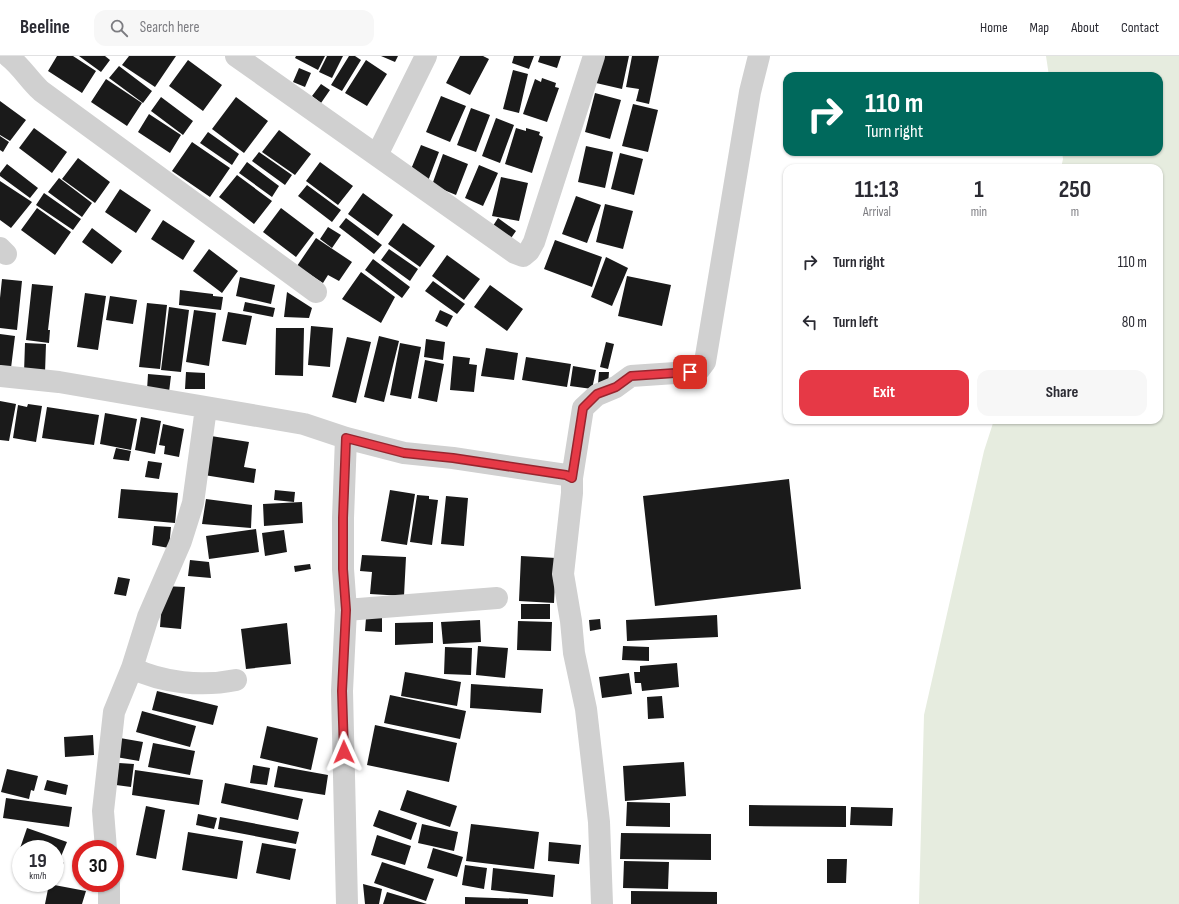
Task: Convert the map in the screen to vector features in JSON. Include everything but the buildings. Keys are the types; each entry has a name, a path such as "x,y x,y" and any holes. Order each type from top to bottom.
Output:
{"street":[{"path":"236,56 262,64 377,155 514,253 523,256 529,251 534,242 594,56"},
{"path":"377,155 426,56"},
{"path":"602,904 599,822 586,709 574,653 571,621 563,574 572,493 572,478 583,408 597,394 616,387 631,376 690,372 699,370 705,362 750,92 759,56"},
{"path":"16,59 28,79 41,91 316,292"},
{"path":"0,376 59,382 304,424 346,438 404,453 453,458 566,475 572,478"},
{"path":"105,840 103,811 114,712 132,668 148,617 181,541 193,503 206,408"},
{"path":"346,438 343,518 343,569 346,610 342,691 347,904"},
{"path":"346,610 498,598"},
{"path":"132,668 143,673 171,681 219,684 236,680"},
{"path":"109,892 109,904"}],"shaded area":[{"path":"1046,56 1179,56 1179,904 919,904 924,715 984,451 993,424 1163,424 1163,164 1062,164 1063,156 1163,156 1163,72 1048,72"}],"route":[{"path":"344,752 342,691 346,610 343,569 343,518 346,438 404,453 453,458 556,475 566,475 572,478 583,408 597,394 616,387 631,376 690,372"}]}
